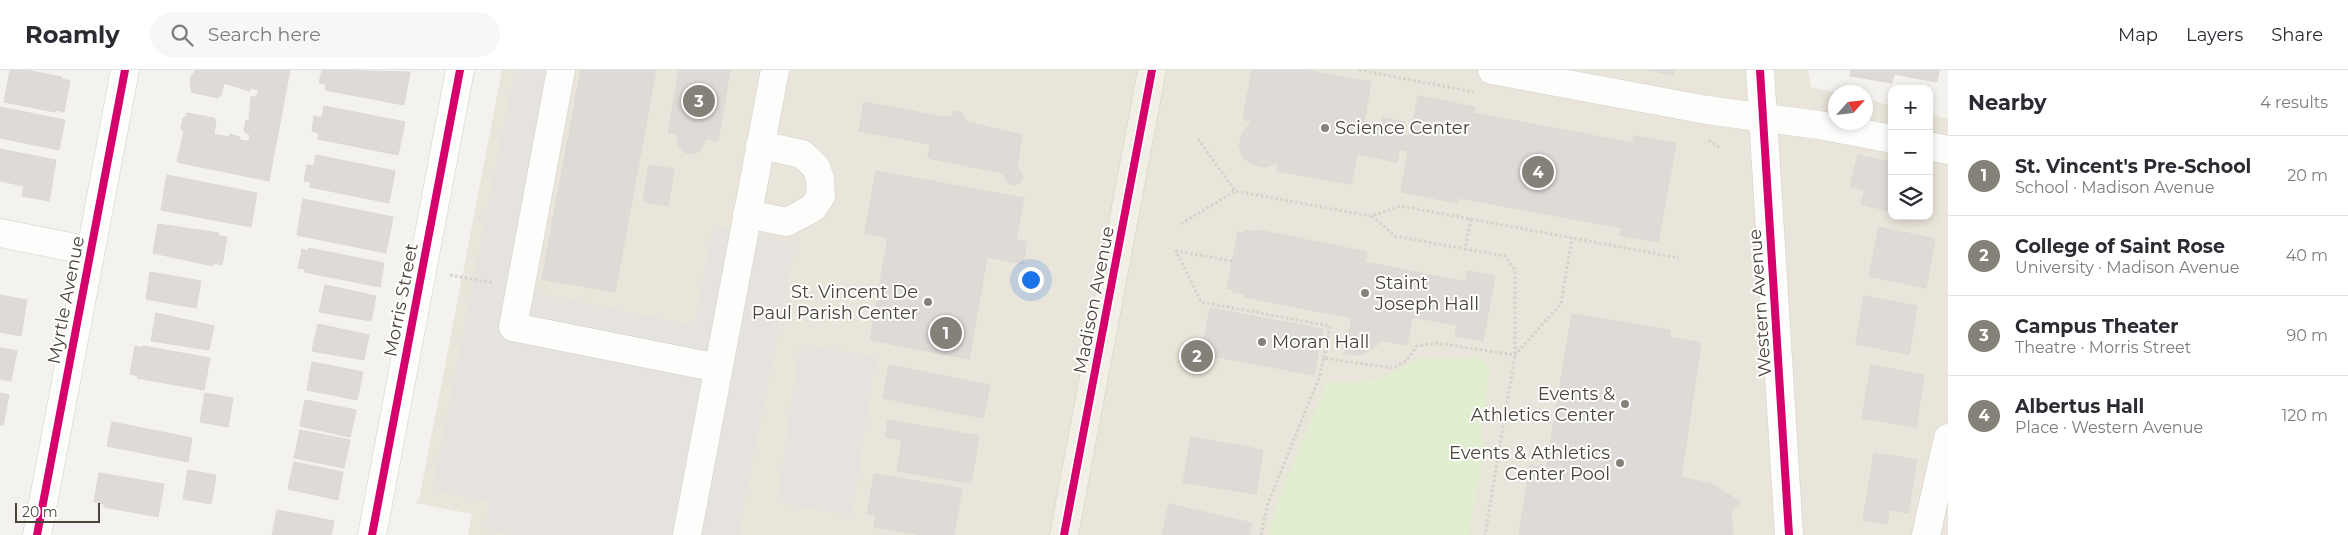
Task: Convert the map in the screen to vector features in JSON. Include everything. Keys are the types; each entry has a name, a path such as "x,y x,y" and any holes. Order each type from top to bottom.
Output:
{"main road":[{"name":"Madison Avenue","path":"1064,535 1147,71"}],"street":[{"name":"Myrtle Avenue","path":"37,535 125,70"},
{"name":"Morris Street","path":"372,535 460,70"},
{"path":"561,70 513,327 718,368"},
{"path":"687,535 775,70"},
{"name":"Western Avenue","path":"1760,70 1789,535"},
{"path":"1509,72 1707,110 1819,125 1888,138"},
{"path":"747,214 787,222 813,208 821,196 820,179 816,167 802,154 760,145"},
{"path":"1933,147 1948,150"},
{"path":"0,233 90,251"},
{"path":"1926,535 1948,438"}],"path":[{"path":"1390,76 1392,70"},
{"path":"1198,139 1235,191"},
{"path":"1181,224 1235,191 1371,216 1401,206 1679,258"},
{"path":"1371,216 1395,236 1505,256 1515,270 1515,355 1485,535"},
{"path":"1465,249 1471,218"},
{"path":"1515,355 1561,304 1572,238"},
{"path":"1232,261 1176,251 1201,302 1330,326 1319,378 1268,503 1261,535"},
{"path":"422,270 520,288"},
{"path":"1324,358 1392,368 1406,360 1417,346 1437,343 1515,355"}],"shaded area":[{"path":"502,70 1808,70 1811,87 1828,91 1828,130 1873,130 1873,101 1888,105 1888,220 1933,220 1933,115 1948,119 1948,535 468,535 472,514 416,503 420,495"},
{"path":"515,70 574,70 530,292 694,325 713,226 796,243 738,535 517,535 485,529 490,502 432,490"},
{"path":"800,345 876,356 852,515 777,503"}],"green space":[{"path":"1478,357 1490,368 1481,435 1485,444 1469,535 1269,535 1279,499 1327,382 1364,382 1385,376 1420,358 1467,359"}],"building":[{"path":"10,70 26,70 62,77 62,79 70,81 64,112 4,102"},
{"path":"196,70 290,70 269,181 177,162 184,132 181,128 183,118 187,116 187,113 214,118 216,121 214,134 229,137 230,134 240,137 240,140 249,141 250,135 244,131 246,120 249,121 251,97 257,96 259,90 250,88 249,91 224,83 221,96 218,96 218,98 191,92 191,76"},
{"path":"322,70 410,72 404,105 325,90 326,84 319,83"},
{"path":"581,70 656,70 615,292 542,279"},
{"path":"679,70 730,70 718,141 706,139 700,151 693,154 684,152 678,146 677,134 668,133"},
{"name":"Science Center","path":"1252,70 1305,70 1371,82 1364,122 1381,124 1383,118 1405,122 1403,135 1411,136 1408,151 1399,149 1397,162 1357,154 1351,184 1277,171 1278,163 1264,167 1251,164 1244,158 1239,146 1242,134 1252,121 1243,119"},
{"path":"1648,70 1674,70 1673,75"},
{"path":"1851,70 1939,70 1937,82 1894,74 1892,83 1850,76"},
{"path":"1418,96 1475,107 1473,113 1633,143 1634,136 1676,143 1658,242 1620,235 1622,228 1459,198 1458,203 1401,192"},
{"path":"864,102 949,118 956,111 964,116 966,122 1022,135 1017,167 1023,176 1021,182 1014,185 1008,183 1003,173 928,158 930,144 859,131"},
{"path":"324,106 405,122 398,155 318,139 319,133 312,131 314,116 322,118"},
{"path":"0,107 65,120 59,150 0,138"},
{"path":"0,149 56,160 49,201 22,196 24,186 0,181"},
{"path":"316,155 395,171 389,203 310,187 311,182 304,181 307,165 314,166"},
{"path":"1858,155 1888,162 1888,211 1861,204 1865,190 1850,186"},
{"path":"649,165 674,169 668,206 643,201"},
{"name":"St. Vincent De Paul Parish Center","path":"876,171 1024,198 1016,240 1027,242 1023,264 987,257 969,359 870,340 888,237 865,233"},
{"path":"167,175 257,193 251,227 161,210"},
{"path":"303,199 393,217 386,253 297,235"},
{"path":"158,224 219,233 219,236 227,237 222,265 213,263 213,266 153,253"},
{"path":"1879,227 1935,239 1926,288 1869,276"},
{"name":"Staint Joseph Hall","path":"1245,230 1257,232 1258,230 1367,252 1365,262 1466,282 1468,271 1495,276 1483,341 1455,336 1457,325 1412,317 1407,345 1381,340 1376,346 1365,353 1356,355 1345,354 1352,318 1244,297 1245,294 1233,292 1233,289 1227,288 1238,232 1244,233"},
{"path":"309,248 384,263 380,287 304,272 305,269 298,268 302,249 308,251"},
{"path":"150,272 201,281 196,308 146,299"},
{"path":"325,285 376,296 371,321 319,312"},
{"path":"0,295 27,300 21,336 0,332"},
{"path":"1864,296 1917,306 1909,354 1856,344"},
{"name":"Moran Hall","path":"1210,308 1323,329 1314,375 1202,354"},
{"path":"156,313 214,326 209,350 151,341"},
{"name":"Events & Athletics Center","path":"1572,314 1670,330 1669,337 1701,343 1681,477 1712,484 1740,502 1731,512 1733,535 1519,535 1530,465 1546,469"},
{"path":"318,324 369,335 364,360 312,351"},
{"path":"135,346 210,358 204,390 137,378 138,376 130,374"},
{"path":"0,348 17,351 11,381 0,379"},
{"path":"312,362 363,372 357,400 307,390"},
{"path":"889,365 990,385 983,418 883,398"},
{"path":"1871,365 1924,375 1916,427 1862,418"},
{"path":"0,393 9,395 3,425 0,425"},
{"path":"205,393 233,398 228,427 200,422"},
{"path":"305,400 356,410 350,437 300,426"},
{"path":"888,420 979,436 971,483 897,471 902,440 886,437"},
{"path":"112,422 192,438 188,462 107,446"},
{"path":"300,430 350,440 344,468 294,458"},
{"path":"1191,437 1263,450 1256,494 1183,482"},
{"path":"1874,453 1917,460 1908,513 1889,510 1887,524 1863,520"},
{"path":"294,462 343,472 338,500 288,489"},
{"path":"188,470 216,475 211,504 183,499"},
{"path":"99,473 164,484 158,517 104,507 104,504 94,502"},
{"path":"874,474 962,489 954,535 922,535 874,527 876,515 867,514"},
{"path":"1169,504 1252,523 1249,535 1162,535"},
{"path":"277,510 334,521 331,535 272,535"}],"cycle path":[{"path":"37,535 125,70"},
{"path":"372,535 460,70"},
{"path":"1064,535 1152,70"},
{"path":"1760,70 1789,535"}],"place":[{"name":"Campus Theater","path":"699,101"},
{"name":"Science Center","path":"1325,128"},
{"name":"Albertus Hall","path":"1538,172"},
{"name":"Staint Joseph Hall","path":"1365,293"},
{"name":"St. Vincent De Paul Parish Center","path":"928,302"},
{"name":"St. Vincent's Pre-School","path":"946,333"},
{"name":"Moran Hall","path":"1262,342"},
{"name":"College of Saint Rose","path":"1197,356"},
{"name":"Events & Athletics Center","path":"1625,404"},
{"name":"Events & Athletics Center Pool","path":"1620,463"}]}
